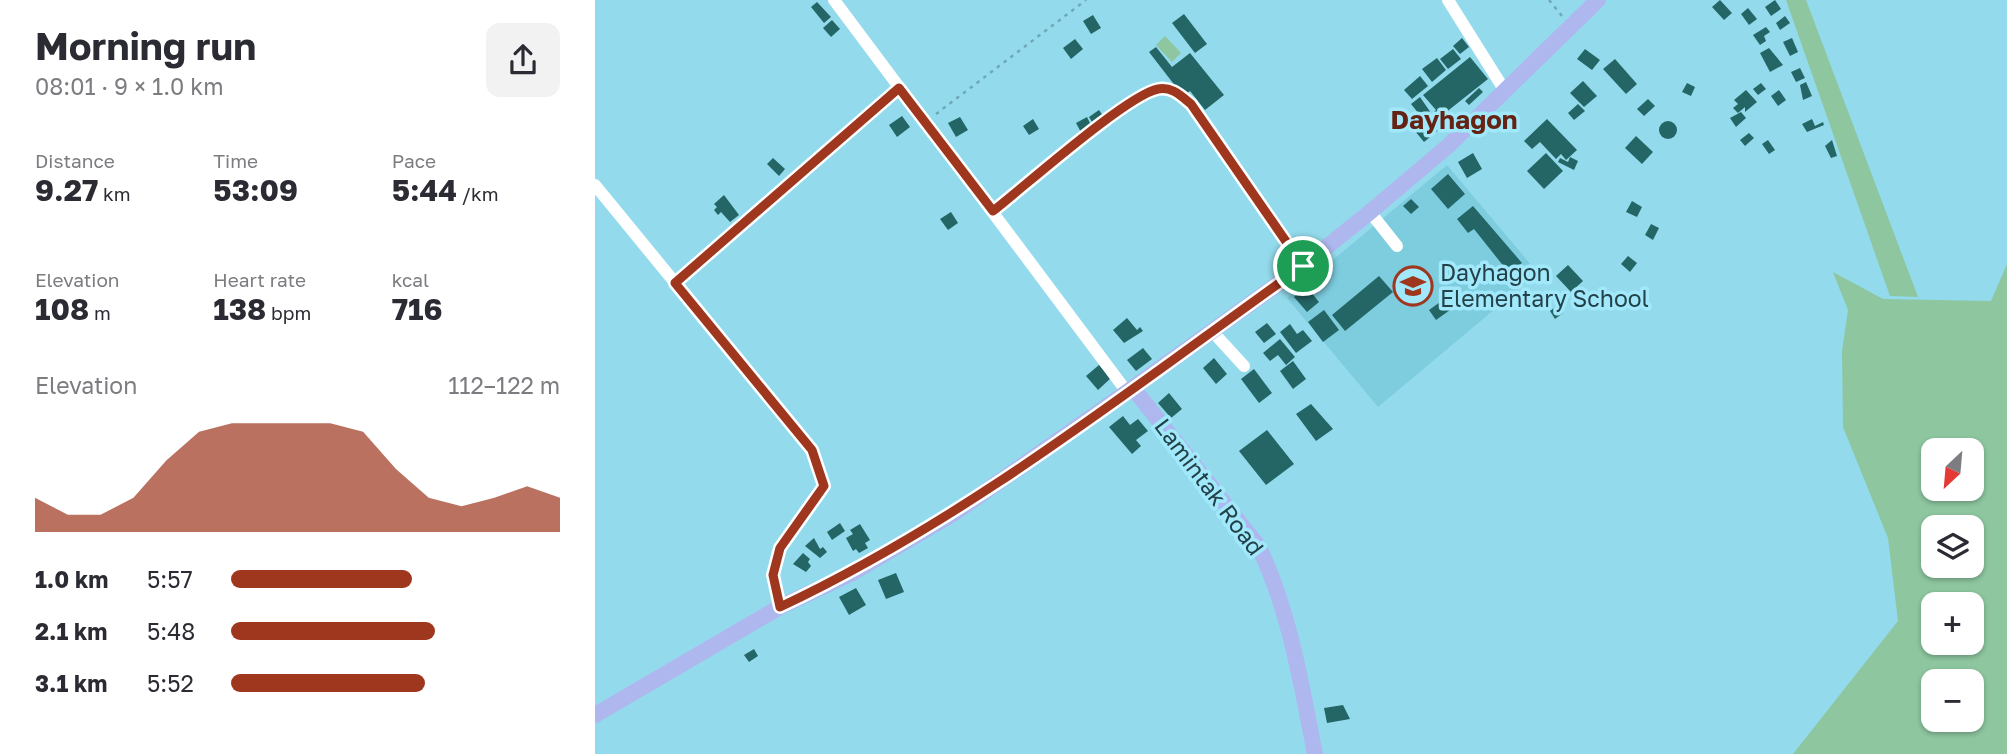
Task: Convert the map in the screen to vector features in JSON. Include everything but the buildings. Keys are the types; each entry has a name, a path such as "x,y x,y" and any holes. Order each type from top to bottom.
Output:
{"main road":[{"path":"595,715 780,607 852,573 956,512 1130,390 1303,266 1370,212 1448,146 1598,0"},
{"name":"Lamintak Road","path":"1130,390 1259,547 1272,575 1293,642 1315,754"}],"street":[{"path":"834,0 928,129 1130,390"},
{"path":"1448,0 1504,91"},
{"path":"675,283 899,88"},
{"path":"993,211 1129,104 1159,88 1167,89 1175,91 1191,104 1303,266"},
{"path":"595,185 812,450 824,486 780,548 773,575 780,607"},
{"path":"1370,212 1397,246"},
{"path":"1212,331 1244,366"}],"path":[{"path":"928,129 938,110 1086,0"},
{"path":"1549,0 1570,27"}],"shaded area":[{"path":"1786,0 1806,0 1918,297 1890,296"},
{"path":"1165,36 1181,53 1172,62 1156,45"},
{"name":"Dayhagon Elementary School","path":"1447,165 1538,273 1378,407 1287,298"},
{"path":"2007,264 2007,754 1793,754 1898,621 1888,538 1843,427 1842,351 1848,310 1833,272 1883,299 1991,301"}],"place":[{"name":"Dayhagon Elementary School","path":"1413,286"}],"district":[{"name":"Dayhagon","path":"1454,120"}],"route":[{"path":"899,88 993,211 1129,104 1159,88 1175,91 1191,104 1303,266 956,512 852,573 780,607 773,575 780,548 824,486 812,450 675,283 899,88"}]}
